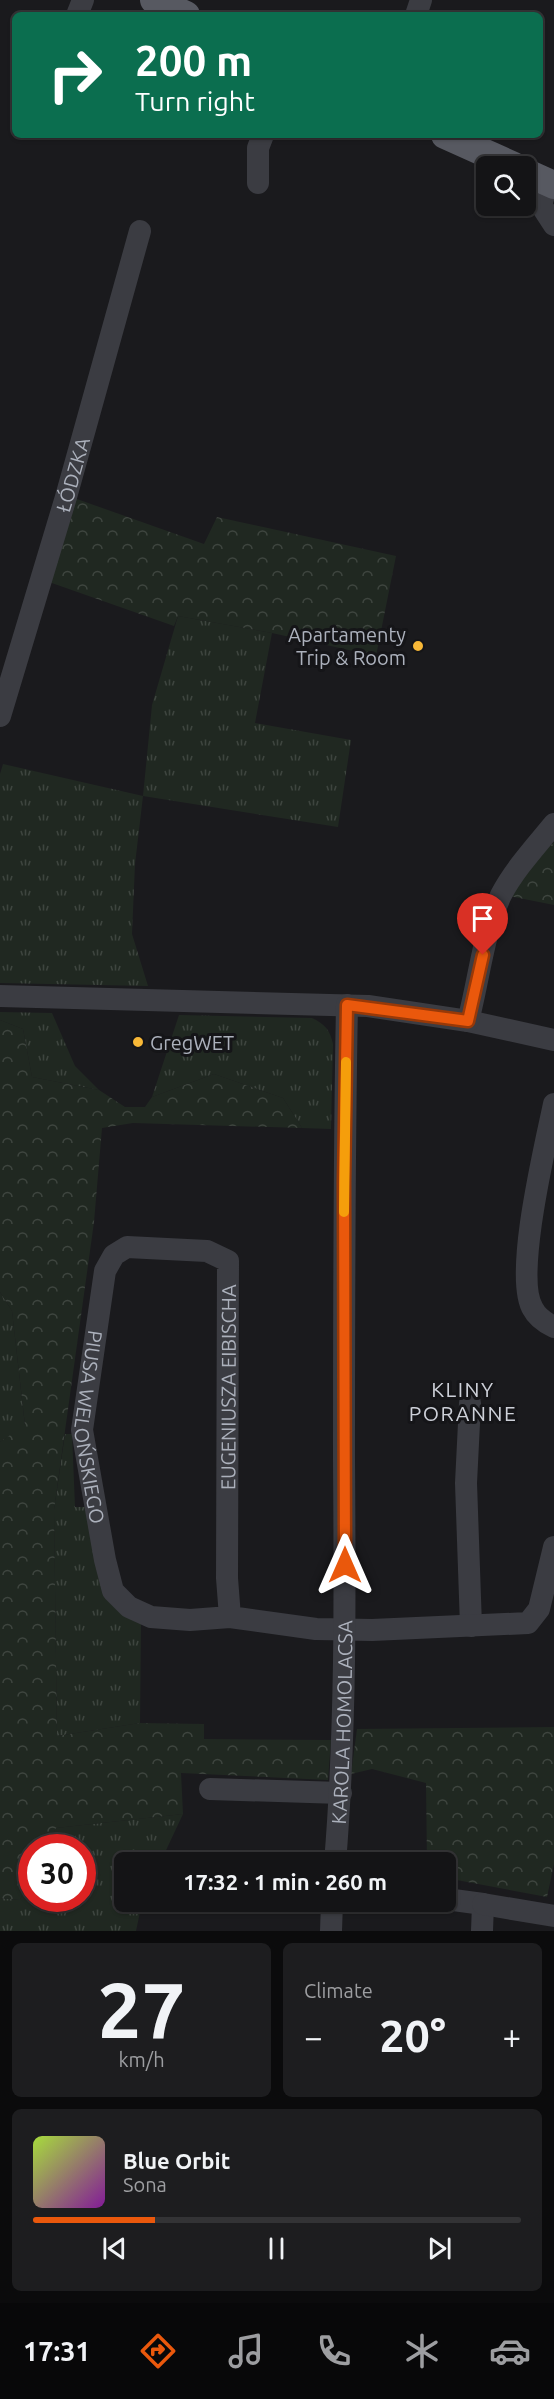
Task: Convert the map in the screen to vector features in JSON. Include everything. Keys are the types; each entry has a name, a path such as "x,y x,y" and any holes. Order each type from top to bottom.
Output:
{"main road":[{"path":"154,0 180,12"},
{"path":"452,138 492,156"}],"street":[{"path":"258,183 258,148 262,138"},
{"path":"542,180 541,206 554,225"},
{"name":"ŁÓDZKA","path":"0,716 66,496 140,231"},
{"path":"468,1021 479,972 502,894 554,824"},
{"path":"0,996 347,1005 468,1021 554,1040"},
{"name":"KAROLA HOMOLACSA","path":"336,1852 341,1793 344,1630 344,1182 347,1005"},
{"path":"554,1104 528,1242 527,1290 532,1309 554,1327"},
{"name":"PIUSA WELOŃSKIEGO","path":"127,1247 114,1256 105,1271 82,1430 105,1560 113,1591 129,1607 151,1617 190,1620 230,1617"},
{"name":"EUGENIUSZA EIBISCHA","path":"127,1247 207,1251 228,1261 227,1578 230,1617"},
{"path":"471,1403 466,1483 471,1626"},
{"path":"230,1617 316,1629 344,1630 528,1623 539,1609 554,1547"},
{"path":"210,1789 341,1793"},
{"path":"456,1900 554,1916"},
{"path":"482,1931 483,1904"},
{"path":"331,1931 332,1912"}],"green space":[{"path":"74,498 204,544 217,517 396,556 376,656 272,633 178,616 174,626 49,582"},
{"path":"178,616 272,633 255,723 351,740 338,827 143,796 152,705"},
{"path":"3,764 143,796 135,864 132,934 148,986 0,983 0,774"},
{"path":"554,842 554,905 509,896 526,869"},
{"path":"0,1012 52,1013 75,1066 99,1090 32,1077 23,1029 0,1020"},
{"path":"179,1015 312,1018 320,1023 328,1031 333,1044 331,1129 302,1128 283,1098 214,1074 152,1097"},
{"path":"0,1020 23,1029 32,1077 99,1090 125,1107 145,1107 152,1097 214,1074 283,1098 302,1128 133,1123 102,1128 94,1222 54,1510 57,1736 140,1723 204,1724 204,1739 331,1740 328,1780 181,1773 183,1814 56,1828 53,1834 18,1834 18,1900 0,1898 0,1442 25,1425 12,1311 0,1292"},
{"path":"0,1292 12,1311 25,1426 0,1442"},
{"path":"65,1434 72,1434 75,1507 92,1507 94,1544 141,1623 140,1723 57,1736 54,1510"},
{"path":"554,1727 554,1864 547,1897 456,1880 456,1852 427,1852 426,1783 372,1769 351,1774 357,1729"},
{"path":"183,1814 165,1852 114,1852 114,1912 140,1912 136,1931 0,1931 0,1898 18,1900 18,1912 96,1912 96,1834 53,1834 56,1828"}],"slow traffic":[{"path":"344,1212 346,1062"}],"place":[{"name":"Apartamenty Trip & Room","path":"418,646"},
{"name":"GregWET","path":"138,1042"}],"district":[{"name":"KLINY PORANNE","path":"463,1401"}],"route":[{"path":"345,1565 344,1182 347,1005 369,1006 468,1021 483,955"}]}
